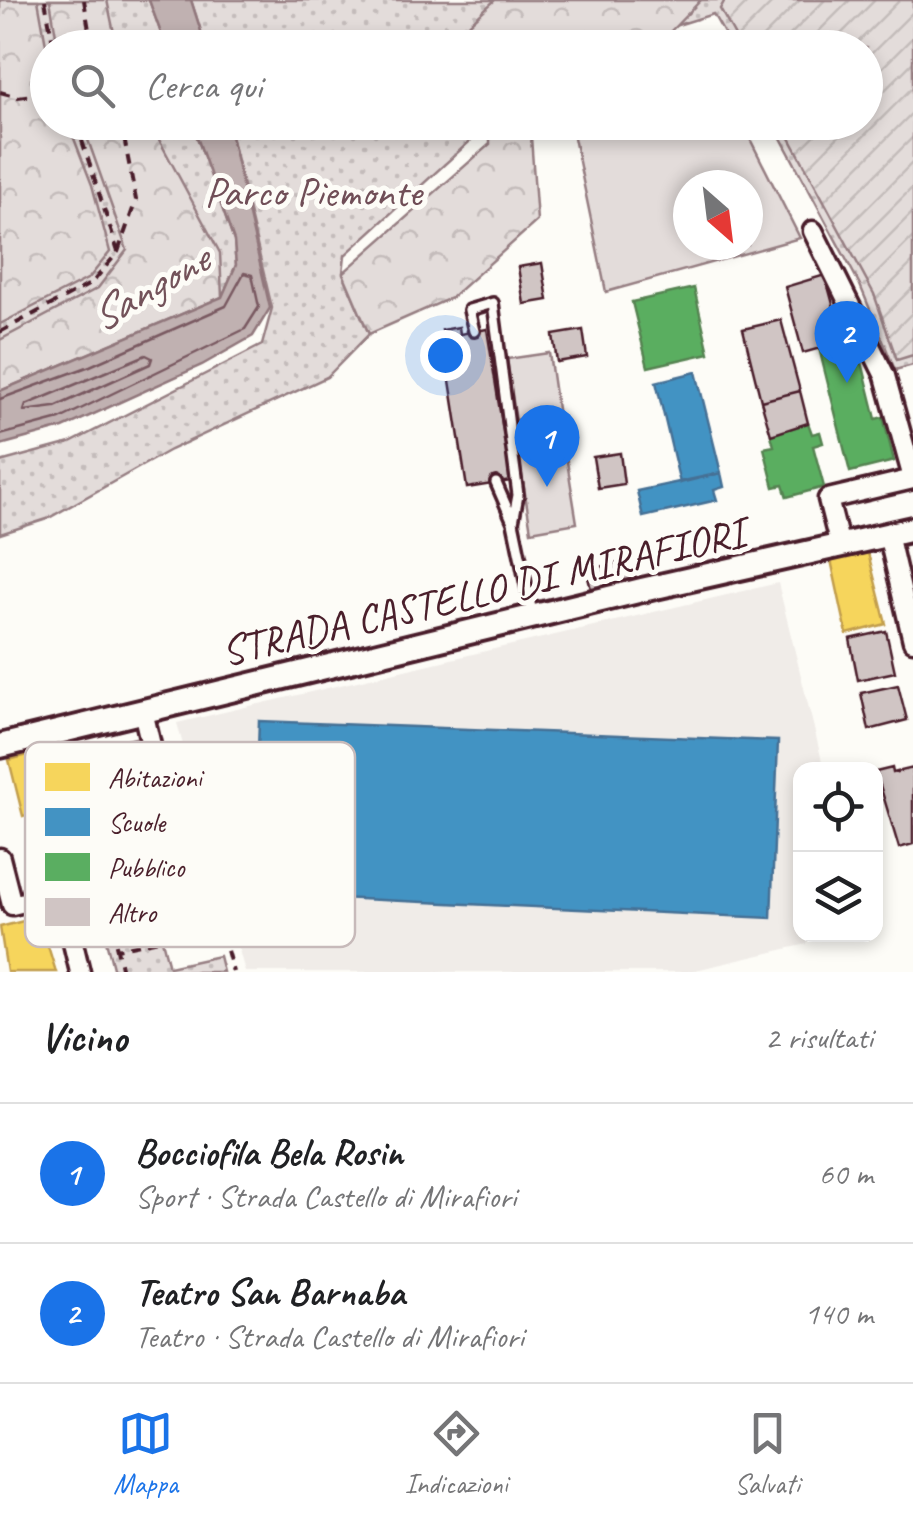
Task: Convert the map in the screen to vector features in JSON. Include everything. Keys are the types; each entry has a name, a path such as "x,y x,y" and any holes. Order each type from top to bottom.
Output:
{"street":[{"path":"813,231 886,376 913,479 828,499 840,546"},
{"name":"STRADA CASTELLO DI MIRAFIORI","path":"0,746 533,616 913,529"},
{"path":"888,534 913,641"},
{"path":"143,711 150,742"},
{"path":"0,858 12,906 25,903"},
{"path":"74,947 80,972"}],"lane":[{"path":"474,331 469,310 494,303 518,494 513,522"},
{"path":"496,483 513,522 533,616"}],"path":[{"path":"46,0 51,30"},
{"path":"84,0 89,30"},
{"path":"0,92 30,95"},
{"path":"82,140 118,252"},
{"path":"0,332 92,284 118,252 136,200 124,140"},
{"path":"80,726 84,742"},
{"path":"116,947 122,972"},
{"path":"117,950 129,947"},
{"path":"226,947 233,972"}],"shaded area":[{"path":"778,583 822,762 793,762 793,942 807,944 687,972 245,972 238,947 355,947 355,742 182,742 177,723"}],"green space":[{"path":"0,0 149,0 160,30 30,30 30,140 198,140 234,241 236,265 222,297 0,391"},
{"path":"0,0 38,0 43,30 30,30 30,140 75,140 92,185 110,252 89,278 0,324"},
{"path":"50,0 107,0 113,30 55,30"},
{"name":"Parco Piemonte","path":"191,0 913,0 913,365 895,370 860,285 782,140 883,140 883,30 722,30 713,14 662,30 201,30"},
{"path":"495,0 701,0 672,30 462,30"},
{"path":"725,0 913,0 913,355 897,360 874,294 791,140 883,140 883,30 732,30 720,9"},
{"path":"88,140 159,140 220,253 222,297 0,391 0,340 98,288 127,250"},
{"path":"232,140 471,140 345,255 343,273 369,334 327,377 170,450 47,519 0,534 0,462 70,443 262,345 272,308"},
{"path":"490,140 531,140 537,221 451,298 369,334 343,273"},
{"path":"575,140 751,140 800,238 763,248 763,170 673,170 673,260 721,260 606,292"},
{"path":"549,353 560,430 518,436 507,359"},
{"path":"564,443 577,523 531,531 518,450"},
{"path":"108,947 164,947 169,967 219,956 223,972 114,972"}],"water":[{"path":"149,0 191,0 201,30 160,30"},
{"path":"198,140 232,140 270,308 253,336 202,365 63,428 0,445 0,391 222,297 236,265 234,241"}],"building: Abitazioni":[{"path":"868,553 886,624 847,634 831,560"},
{"path":"25,756 25,815 23,816 9,760"},
{"path":"25,921 25,947 48,947 56,972 7,972 0,927"}],"building: Scuole":[{"path":"696,372 721,473 680,483 656,382"},
{"path":"721,473 724,487 714,490 717,500 643,517 637,491"},
{"path":"259,721 778,741 771,918 355,899 355,742 258,742"}],"building: Pubblico":[{"path":"694,288 709,353 648,367 632,302"},
{"path":"856,338 876,419 883,417 894,461 850,472 819,348"},
{"path":"808,423 812,434 820,432 823,443 813,446 824,487 787,497 783,485 774,487 764,448 774,446 771,435"}],"building: Altro":[{"path":"542,263 548,300 524,304 518,267"},
{"path":"825,275 834,308 841,306 856,338 803,353 785,287"},
{"path":"781,320 800,391 761,401 743,329"},
{"path":"459,327 460,334 487,329 511,481 467,488 442,330"},
{"path":"583,330 587,357 557,362 553,335"},
{"path":"800,391 808,423 771,435 761,401"},
{"path":"620,453 624,484 598,488 593,457"},
{"path":"632,560 636,579 591,589 586,570"},
{"path":"886,631 895,672 858,680 850,639"},
{"path":"898,685 907,720 869,730 861,693"},
{"path":"892,768 893,773 913,768 913,844 899,848 883,795 883,770"}],"place":[{"name":"Teatro San Barnaba","path":"847,383"},
{"name":"Bocciofila Bela Rosin","path":"547,487"}],"water label":[{"name":"Sangone","path":"149,288"}]}
